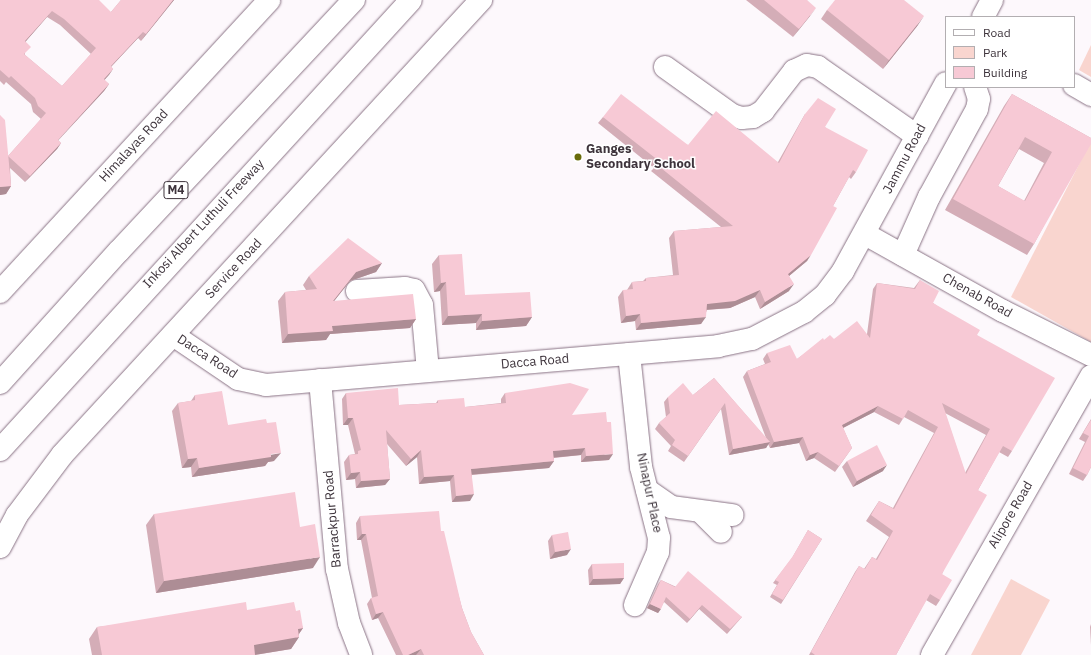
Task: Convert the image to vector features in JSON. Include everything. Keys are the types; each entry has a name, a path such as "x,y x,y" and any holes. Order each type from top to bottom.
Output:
{"main road":[{"name":"Himalayas Road","path":"3,282 269,0"},
{"name":"M4","path":"0,383 119,251 354,0"},
{"name":"Inkosi Albert Luthuli Freeway","path":"0,450 411,0"},
{"name":"Service Road","path":"0,547 17,515 62,455 481,0"},
{"path":"984,16 992,0"},
{"path":"665,67 732,115 742,118 753,118 763,111 794,71 808,65 818,67 917,136"},
{"name":"Jammu Road","path":"865,234 945,86"},
{"path":"1075,86 1091,95"},
{"path":"900,168 922,153 943,117 948,101 946,88"},
{"path":"903,255 930,197 977,109 979,99 974,88"},
{"name":"Dacca Road","path":"173,335 238,379 266,385 718,346 752,339 778,327 804,312 825,295 843,271 865,234"},
{"name":"Chenab Road","path":"865,234 1003,311 1091,355"},
{"path":"357,291 405,288 414,290 422,305 428,371"},
{"name":"Ninapur Place","path":"629,354 640,467 659,538 658,552 635,605"},
{"name":"Alipore Road","path":"932,655 1091,376"},
{"name":"Barrackpur Road","path":"320,380 337,569 349,623 361,655"},
{"path":"646,490 671,507 701,512 727,524"}],"green space":[{"path":"1091,45 1091,77 1079,70"},
{"path":"1091,141 1091,342 1011,297"},
{"path":"1011,579 1050,600 1021,655 971,655"}],"building":[{"path":"0,0 99,0 111,12 121,0 173,0 146,34 143,32 111,66 113,69 104,79 109,84 58,140 61,143 30,176 8,156 46,113 38,106 35,98 11,76 9,78 0,70","holes":["52,11 64,19 96,48 62,86 24,54 31,47 25,41"]},
{"path":"764,0 807,0 816,8 799,29"},
{"path":"835,0 904,0 924,16 889,60 827,10"},
{"path":"621,94 688,145 716,111 779,163 805,114 818,98 836,109 825,127 868,150 856,172 853,170 833,206 837,208 811,255 788,274 794,284 765,302 760,290 735,301 707,304 706,317 641,323 640,314 626,316 623,290 633,289 632,282 646,281 646,278 679,275 674,231 733,226 656,164 659,161 603,117"},
{"path":"1012,94 1091,138 1091,144 1034,244 953,199","holes":["1025,137 1052,152 1025,201 998,186"]},
{"path":"0,115 5,120 11,186 0,187"},
{"path":"348,238 382,263 356,272 333,301 413,294 416,319 332,326 333,331 288,334 285,292 317,289 309,276"},
{"path":"462,254 465,295 530,292 532,317 482,321 482,314 448,316 446,282 441,283 439,255"},
{"path":"920,280 939,291 933,303 980,330 977,335 1055,378 1012,451 1003,446 978,490 987,495 942,574 952,580 940,600 930,594 896,655 815,655 811,652 859,566 865,569 872,557 877,560 893,531 871,515 879,501 894,509 938,427 908,410 903,419 878,406 842,425 852,448 839,466 818,452 810,455 803,437 774,442 747,371 771,362 767,353 790,345 797,359 823,338 824,340 830,335 834,339 857,321 870,338 877,283 915,289","holes":["942,403 990,429 966,474"]},
{"path":"714,378 770,442 733,449 725,403 688,456 672,445 675,440 659,423 670,413 668,397 683,383 693,395"},
{"path":"570,383 589,389 572,415 606,412 607,422 611,422 613,454 586,456 585,448 553,451 554,461 471,469 474,494 456,496 454,475 424,477 421,450 411,459 386,430 390,479 361,481 360,472 351,473 349,455 358,454 358,451 361,450 353,418 348,418 346,393 398,388 399,405 438,403 438,400 464,398 465,407 506,403 505,393"},
{"path":"222,391 228,425 266,419 267,423 276,422 281,453 271,454 271,457 199,468 197,458 188,459 178,403 195,400 195,395"},
{"path":"1091,420 1091,467 1087,475 1073,468 1089,436 1083,433"},
{"path":"877,445 887,465 857,481 847,461"},
{"path":"295,492 300,527 315,524 320,557 164,581 154,514"},
{"path":"439,511 441,531 444,531 462,608 471,632 484,655 424,655 421,649 408,655 403,655 383,612 376,614 371,598 378,596 366,534 362,534 360,516"},
{"path":"808,530 822,539 783,600 772,594 779,582 775,580 793,556"},
{"path":"568,532 571,549 555,552 552,535"},
{"path":"624,563 624,578 593,579 592,564"},
{"path":"688,571 742,617 730,629 702,605 690,619 666,597 661,609 650,604 661,580 675,587"},
{"path":"246,602 247,610 294,602 296,611 300,610 303,628 298,629 299,637 254,645 255,655 102,655 97,627"}],"place":[{"name":"Ganges Secondary School","path":"578,157"}]}
